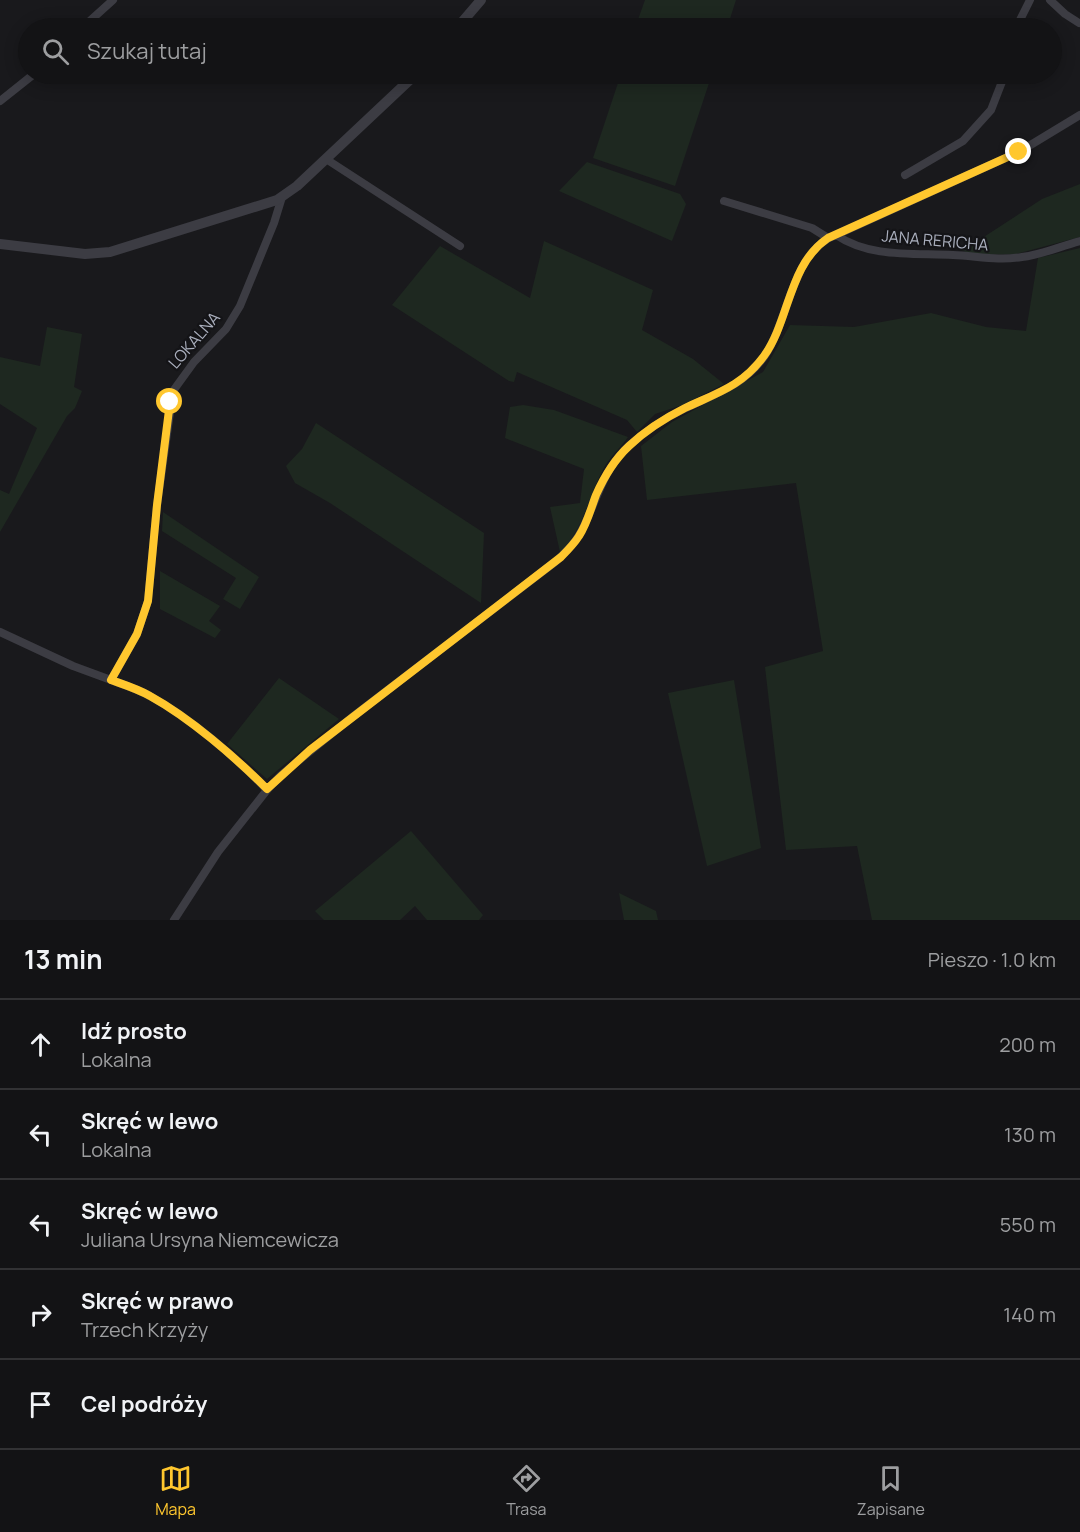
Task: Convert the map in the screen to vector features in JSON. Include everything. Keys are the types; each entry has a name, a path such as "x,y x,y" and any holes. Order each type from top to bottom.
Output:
{"street":[{"path":"93,18 113,0"},
{"path":"466,18 481,0"},
{"path":"1021,18 1030,0"},
{"path":"1050,0 1079,23"},
{"path":"0,101 21,84"},
{"path":"0,244 85,254 110,252 282,197 405,84"},
{"path":"905,175 963,141 991,110 1001,84"},
{"path":"174,920 218,852 267,789 318,744 561,557 579,536 603,479 629,445 668,417 728,390 745,378 765,356 773,342 789,295 808,257 820,243 1019,152 1080,115"},
{"path":"326,159 460,246"},
{"name":"LOKALNA","path":"111,680 137,634 148,601 157,505 173,391 182,375 234,317 282,203 282,197"},
{"name":"JANA RERICHA","path":"724,201 812,228 848,243 908,255 952,255 983,259 1025,257 1080,241"},
{"path":"0,632 73,666 151,696 231,756 267,789"}],"shaded area":[{"path":"645,0 736,0 730,18 639,18"},
{"path":"618,84 709,84 675,186 593,158"},
{"path":"587,162 680,194 686,204 672,241 559,191"},
{"path":"1080,184 1080,237 1016,254 978,255 959,250 973,244 1042,199"},
{"path":"544,241 653,290 642,330 693,359 724,384 682,405 655,414 637,432 627,420 517,372 514,382 509,381 392,305 440,246 530,298"},
{"path":"1080,248 1080,920 872,920 857,846 786,850 765,667 823,651 796,483 647,500 641,446 672,422 763,372 790,325 854,327 931,313 986,327 1026,331 1038,258"},
{"path":"47,327 82,334 74,387 82,391 75,408 67,416 0,532 0,490 9,494 37,428 0,404 0,357 40,366"},
{"path":"523,405 554,410 628,437 605,466 581,523 560,552 550,507 580,503 584,469 505,438 510,407"},
{"path":"316,423 484,533 481,603 330,503 295,483 286,466 302,449"},
{"path":"163,512 259,577 240,609 223,599 236,578 162,531"},
{"path":"160,571 220,606 209,621 221,630 215,638 160,609"},
{"path":"279,678 339,719 267,779 227,744"},
{"path":"734,680 761,848 707,866 668,693"},
{"path":"411,831 483,915 479,920 427,920 415,906 400,920 324,920 315,911"},
{"path":"619,893 656,911 658,920 624,920"}],"route":[{"path":"170,402 148,601 137,634 111,680 151,696 167,707 231,756 267,789 310,750 561,557 579,536 603,479 629,445 668,417 728,390 745,378 765,356 773,342 789,295 808,257 820,243 1019,152"}]}
